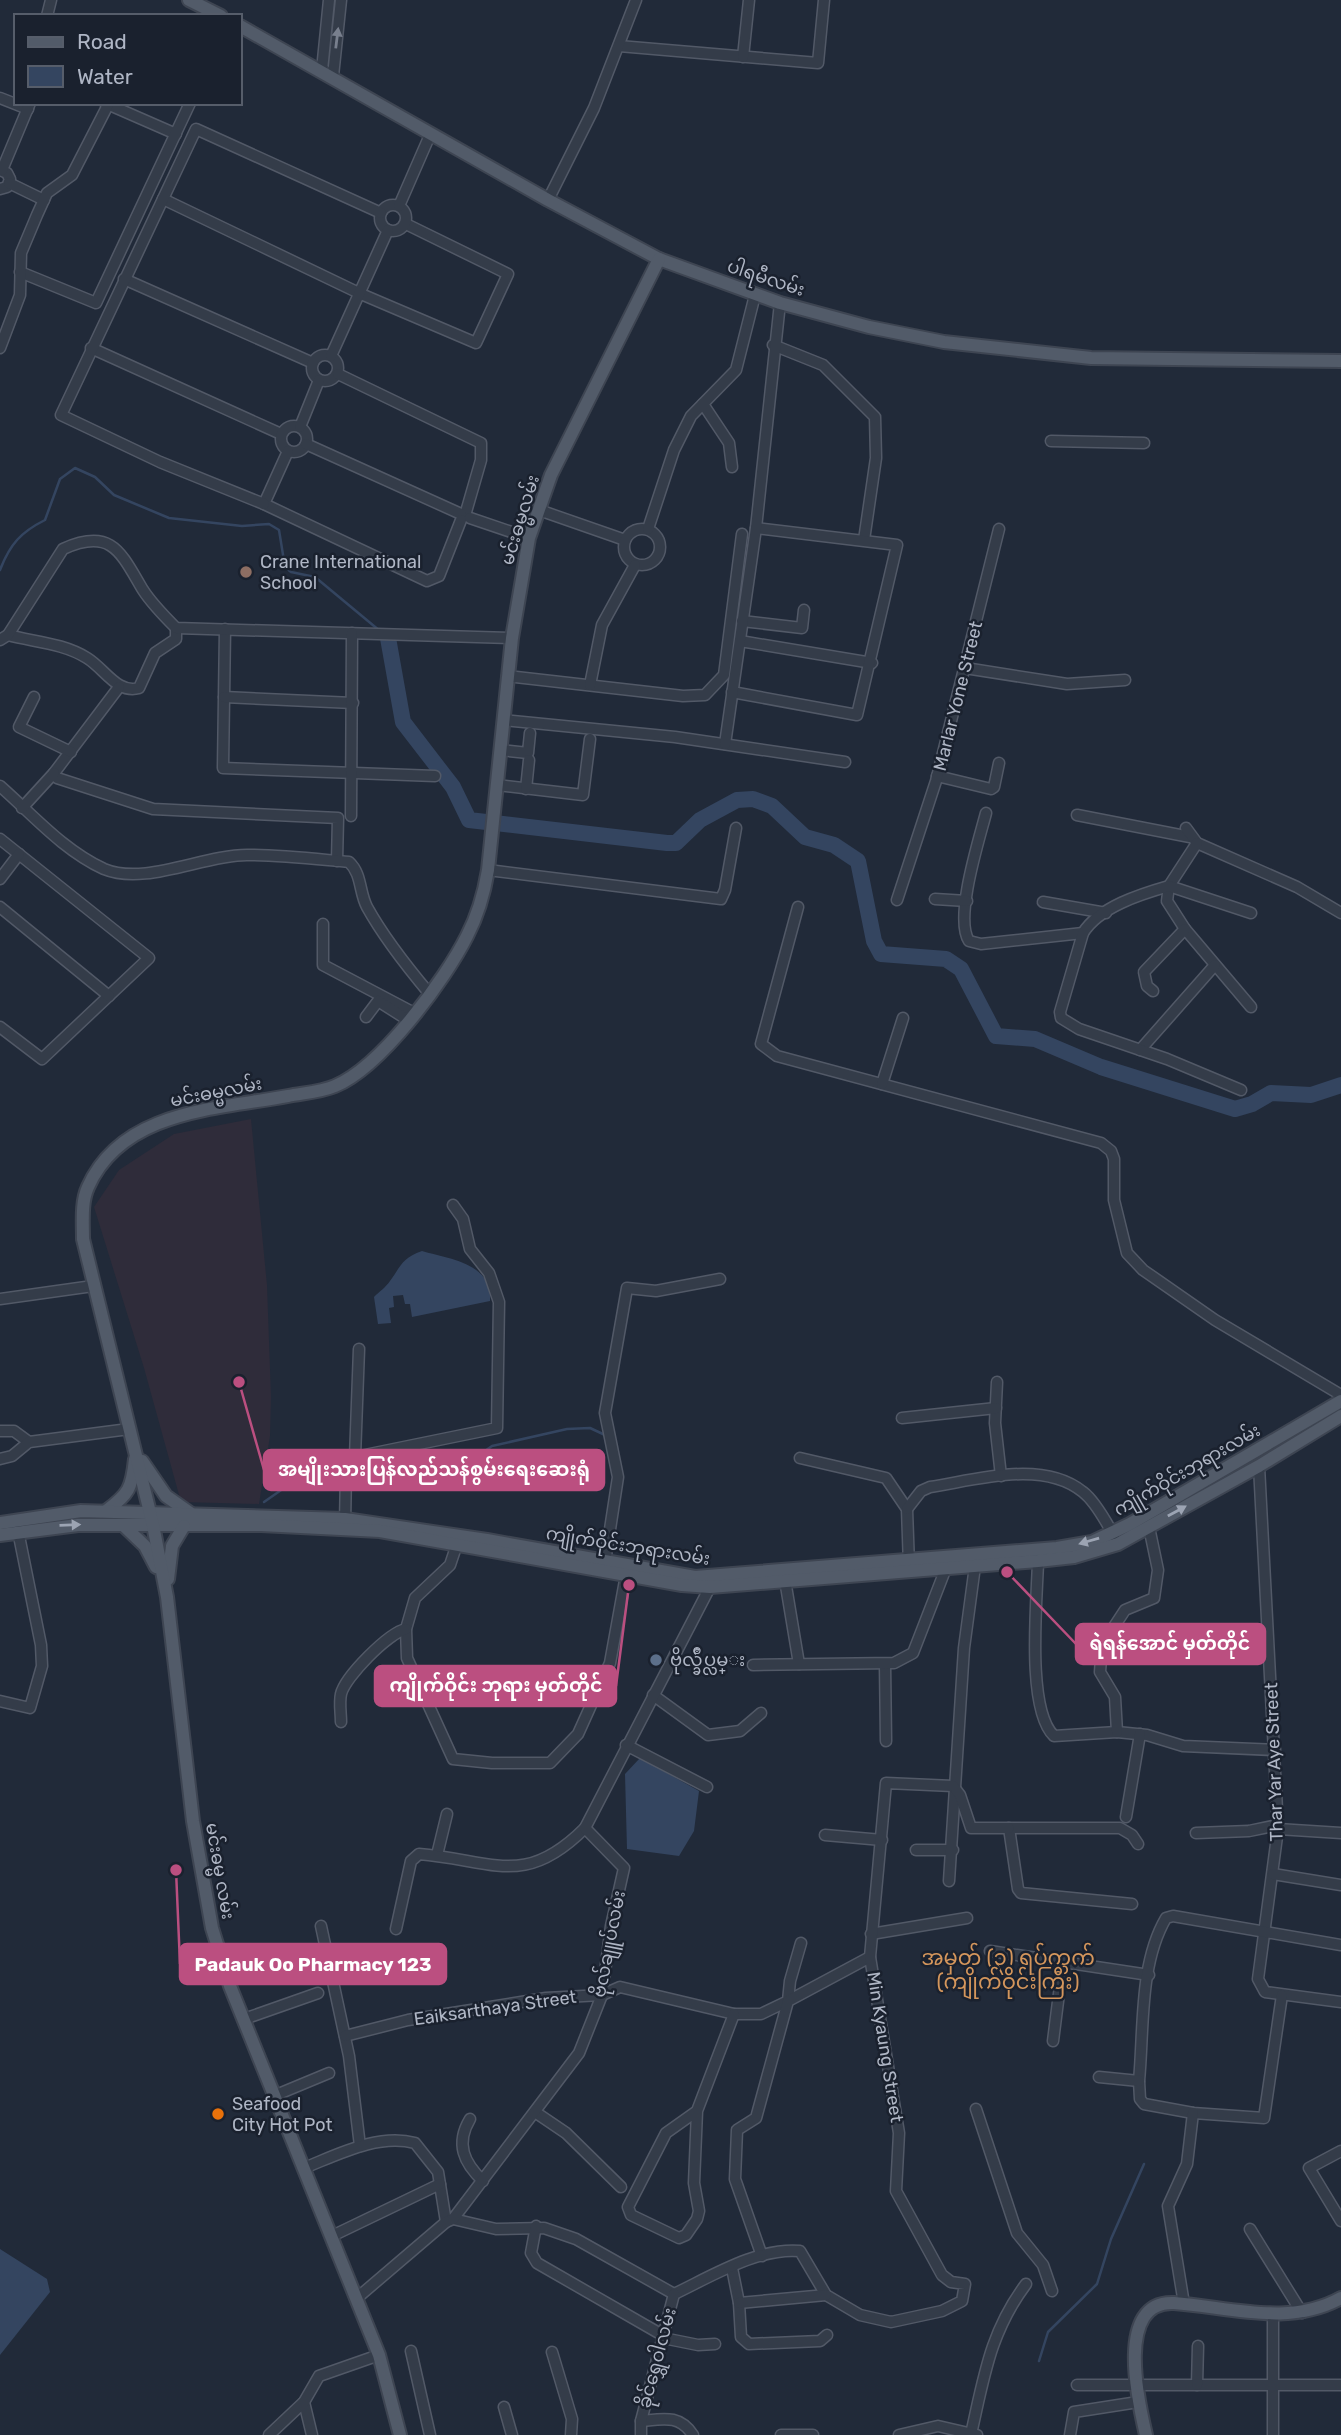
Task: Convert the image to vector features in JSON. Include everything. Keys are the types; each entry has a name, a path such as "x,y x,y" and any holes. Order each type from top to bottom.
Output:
{"main road":[{"path":"188,0 217,14"},
{"name":"ပါရမီလမ်း","path":"242,27 327,73 430,135 659,259 780,303 869,327 944,342 1091,358 1341,361"},
{"name":"မင်းဓမ္မလမ်း","path":"136,1452 83,1239 83,1209 87,1188 114,1151 148,1128 172,1117 334,1087 361,1070 411,1016 467,937 484,897 507,676 529,538 551,475 659,259"},
{"name":"ကျိုက်ဝိုင်းဘုရားလမ်း","path":"0,1535 17,1525 62,1512 106,1511 152,1519 345,1524 488,1540 695,1577 784,1575 976,1560 1115,1538 1149,1527 1255,1460 1341,1401"},
{"name":"ကျိုက်ဝိုင်းဘုရားလမ်း","path":"909,1565 946,1568 976,1560 1038,1561 1074,1557 1115,1538 1255,1460 1341,1416"},
{"path":"106,1511 124,1497 131,1486 136,1452"},
{"path":"136,1452 166,1496 187,1520 172,1546 167,1597"},
{"name":"မင်းဓမ္မ လမ်း","path":"136,1452 167,1597 193,1821 215,1939 244,2019 379,2355 400,2435"},
{"name":"ကျိုက်ဝိုင်းဘုရားလမ်း","path":"0,1523 47,1526 123,1525 152,1519"},
{"name":"ကျိုက်ဝိုင်းဘုရားလမ်း","path":"345,1524 626,1575 710,1587 784,1575"},
{"path":"123,1525 153,1559 167,1597"},
{"path":"1146,2435 1135,2384 1135,2351 1145,2315 1150,2308 1163,2302 1273,2314 1302,2313 1341,2298"}],"street":[{"path":"548,200 594,108 636,0"},
{"path":"743,57 748,0"},
{"path":"619,46 818,63 824,0"},
{"path":"329,3 341,4 327,73 329,3"},
{"path":"0,348 14,318 20,295 21,253 47,193 72,175 107,105"},
{"path":"109,105 176,134"},
{"path":"20,272 96,303 189,105"},
{"path":"29,106 1,170 9,176 5,186 44,200"},
{"path":"338,374 481,443 481,460 464,516 439,576 427,581 61,415 195,129 381,213"},
{"path":"399,206 430,135"},
{"path":"163,198 360,294 476,343 508,274 406,224"},
{"path":"388,206 399,206 407,215 406,224 396,231 388,230 382,225 381,213 388,206"},
{"path":"331,356 388,230"},
{"path":"124,279 313,363"},
{"path":"648,529 674,450 691,416 736,370 755,295"},
{"path":"725,744 756,528 773,345 780,303"},
{"path":"773,345 823,365 875,417 876,458 864,540"},
{"path":"91,348 281,434"},
{"path":"331,356 320,356 313,363 313,374 320,380 328,381 338,374"},
{"path":"331,356 338,365 338,374"},
{"path":"300,427 320,380"},
{"path":"703,404 729,443 732,467"},
{"path":"288,426 300,427 307,435 306,444 300,450 288,451 282,445 281,434 288,426"},
{"path":"1051,441 1144,443"},
{"path":"306,444 464,516 529,538"},
{"path":"264,505 288,451"},
{"path":"538,510 625,540"},
{"path":"732,692 857,715 872,663 897,545 756,528"},
{"path":"648,529 657,537 661,548 658,557 650,564 635,565 627,558 625,540 630,533 648,529"},
{"name":"Marlar Yone Street","path":"897,900 937,776 944,739 965,668 999,529"},
{"path":"507,676 682,696 705,695 724,675 742,534"},
{"path":"96,541 109,543 122,553 154,605 176,628 176,639 155,653 147,677 139,688 129,691 118,687 103,669 72,650 4,638 63,549 76,543 96,541"},
{"path":"590,685 602,625 635,565"},
{"path":"743,621 802,628 804,610"},
{"path":"176,628 512,638"},
{"path":"225,629 223,768 435,776"},
{"path":"351,816 354,772 352,633"},
{"path":"740,641 872,663"},
{"path":"965,668 1067,684 1125,680"},
{"path":"22,808 71,752 118,687"},
{"path":"34,696 19,727 71,752"},
{"path":"224,696 353,703"},
{"path":"503,720 725,744 845,762"},
{"path":"500,750 528,753 530,733"},
{"path":"497,785 583,794 590,739"},
{"path":"526,789 529,760"},
{"path":"937,776 991,789 995,787 999,763"},
{"path":"54,773 57,778 103,795 153,808 338,818 338,861"},
{"path":"0,786 42,828 102,868 113,872 154,872 190,863 246,855 349,862 356,869 366,906 401,959 429,993"},
{"path":"986,813 967,887 964,930 969,941 975,944 1083,933"},
{"path":"1077,815 1191,836 1297,887 1341,913"},
{"path":"488,870 721,900 736,828"},
{"path":"1191,836 1169,886 1167,901 1185,929 1251,1007"},
{"path":"0,839 149,958 42,1059 0,1027"},
{"path":"0,879 19,854"},
{"path":"1241,1090 1079,1029 1061,1018 1059,1012 1083,933 1091,922 1106,913 1169,886 1251,913"},
{"path":"935,898 967,901"},
{"path":"1042,902 1106,913"},
{"path":"798,907 761,1044 777,1056 1037,1129 1101,1143 1111,1151 1114,1159 1114,1200 1127,1253 1143,1270 1215,1320 1341,1395"},
{"path":"0,908 109,996"},
{"path":"323,924 323,965 411,1016"},
{"path":"1153,991 1147,986 1144,972 1185,929"},
{"path":"1140,1050 1215,965"},
{"path":"366,1017 378,1001 411,1016"},
{"path":"882,1084 903,1017"},
{"path":"355,1457 497,1428 499,1302 489,1273 470,1249 463,1219 453,1205"},
{"path":"605,1562 618,1477 605,1413 627,1288 656,1291 720,1279"},
{"path":"0,1299 93,1286"},
{"path":"345,1524 346,1472 355,1457 359,1349"},
{"path":"997,1382 996,1408 1001,1476"},
{"path":"902,1418 996,1408"},
{"path":"0,1459 12,1456 29,1442 129,1429"},
{"path":"0,1431 14,1431 29,1442"},
{"path":"800,1458 881,1475 907,1509 909,1565"},
{"name":"Thar Yar Aye Street","path":"1255,1460 1278,1827 1258,1979 1265,1992 1282,1994"},
{"path":"907,1509 921,1491 930,1487 1001,1476 1045,1475 1083,1492 1115,1538"},
{"path":"0,1700 30,1708 42,1666 35,1608 17,1525"},
{"path":"1117,1732 1115,1697 1100,1672 1100,1654 1103,1641 1125,1610 1154,1598 1158,1570 1149,1527"},
{"path":"457,1544 450,1565 415,1598 405,1629 407,1658 453,1759 492,1763 550,1763 578,1734 610,1663 626,1575"},
{"path":"948,1881 953,1850 953,1786 964,1648 976,1560"},
{"path":"1038,1561 1035,1658 1039,1703 1045,1727 1054,1736 1117,1732 1140,1734 1183,1746 1275,1750"},
{"path":"753,1665 792,1667 799,1664 885,1664 913,1653 946,1568"},
{"path":"784,1575 799,1664"},
{"path":"396,1930 411,1861 419,1854 523,1866 545,1860 585,1828 710,1587"},
{"path":"341,1722 340,1698 344,1686 389,1635 405,1629"},
{"path":"885,1664 886,1741"},
{"path":"653,1695 708,1735 740,1731 761,1713"},
{"path":"1126,1817 1140,1734"},
{"path":"626,1745 707,1787"},
{"name":"Min Kyaung Street","path":"826,2295 860,2315 891,2322 942,2311 962,2301 965,2284 951,2283 942,2275 896,2191 899,2133 870,1957 886,1783 953,1786"},
{"path":"953,1786 960,1795 971,1828 1120,1828 1132,1835 1138,1844"},
{"path":"437,1855 447,1814"},
{"path":"1196,1833 1278,1827 1341,1833"},
{"name":"ဗိုလ်ချူပ်လမ်း","path":"357,2298 449,2220 483,2181 579,2053 602,1995 611,1926 624,1868 585,1828"},
{"path":"1009,1828 1021,1893 1132,1904"},
{"path":"825,1835 881,1840"},
{"path":"916,1850 953,1850"},
{"path":"1273,1874 1341,1885"},
{"path":"1341,1945 1173,1916 1166,1918 1154,1940 1139,2081 1140,2099 1144,2104 1193,2113 1264,2118 1282,1994 1341,2002"},
{"path":"871,1934 967,1918"},
{"path":"321,1926 345,2036 360,2146"},
{"path":"762,2256 735,2179 734,2158 739,2126 756,2118 801,1943"},
{"path":"990,1951 1149,1975"},
{"name":"Eaiksarthaya Street","path":"345,2036 408,2020 546,1998 602,1995 620,1987 734,2014 761,2014 870,1957"},
{"path":"1053,2041 1063,1962"},
{"path":"244,2019 318,1993"},
{"path":"698,2111 666,2133 628,2207 631,2215 679,2238 695,2223 699,2211 694,2183 698,2111 734,2014"},
{"path":"276,2095 329,2073"},
{"path":"1099,2077 1139,2081"},
{"path":"976,2109 1017,2233 1044,2265 1052,2291"},
{"path":"535,2112 566,2133 621,2187"},
{"path":"1184,2304 1168,2206 1187,2164 1193,2113"},
{"path":"470,2119 463,2137 462,2154 467,2165 483,2181"},
{"path":"304,2168 360,2146 385,2141 415,2143 438,2172 449,2220 496,2229 536,2226 576,2239 674,2294 762,2256 789,2250 800,2251 826,2295 739,2302"},
{"path":"1341,2151 1309,2168 1341,2221"},
{"path":"332,2235 440,2183"},
{"path":"536,2226 531,2253 537,2263 664,2337 698,2345 715,2344"},
{"path":"1250,2229 1302,2313"},
{"path":"732,2269 739,2302 741,2337 749,2344 820,2341 827,2335"},
{"path":"899,2435 938,2426 974,2434 995,2336 1006,2311 1026,2284"},
{"name":"ခိုင်ရွှေဝါလမ်း","path":"641,2435 641,2421 674,2294"},
{"path":"1273,2314 1273,2435"},
{"path":"1197,2385 1198,2346"},
{"path":"411,2351 433,2434"},
{"path":"552,2352 572,2419 571,2435"},
{"path":"269,2435 304,2402 319,2375 379,2355"},
{"path":"1077,2385 1341,2385"},
{"path":"304,2402 312,2435"},
{"path":"1070,2435 1073,2412 1138,2402"},
{"path":"504,2407 512,2435"},
{"name":"ခိုင်ရွှေဝါလမ်း","path":"641,2421 677,2418 686,2424 693,2435"},
{"path":"781,2435 813,2435"}],"shaded area":[{"path":"251,1119 267,1285 271,1397 270,1436 259,1504 181,1502 144,1368 94,1207 119,1170 174,1134"}],"water":[{"path":"422,1251 456,1260 477,1271 489,1288 490,1301 412,1317 410,1304 405,1304 403,1295 393,1296 394,1307 389,1308 391,1323 378,1324 374,1297 406,1260"},
{"path":"640,1758 699,1791 694,1831 679,1856 627,1849 625,1774"},
{"path":"0,2249 47,2279 50,2292 0,2355"}],"waterway":[{"path":"0,570 17,540 45,520 60,479 75,468 95,477 114,495 169,518 242,526 269,524 279,530 285,567 291,572 315,577 380,631"},
{"path":"388,638 403,722 453,787 469,820 676,843 700,820 737,800 753,799 772,806 805,837 834,845 858,861 874,941 881,954 946,959 961,969 996,1036 1035,1039 1101,1067 1235,1109 1252,1104 1271,1093 1311,1095 1341,1085"},
{"path":"349,1477 428,1465 439,1468 444,1476 452,1480 469,1462 492,1446 567,1429 590,1428 605,1435"},
{"path":"264,1502 297,1479 322,1474 343,1476"},
{"path":"1039,2361 1048,2332 1097,2284 1111,2239 1144,2164"}],"place":[{"name":"Crane International School","path":"246,572"},
{"name":"အမျိုးသားပြန်လည်သန်စွမ်းရေးဆေးရုံ","path":"239,1382"},
{"name":"ရဲရန်အောင် မှတ်တိုင်","path":"1007,1572"},
{"name":"ကျိုက်ဝိုင်း ဘုရား မှတ်တိုင်","path":"629,1585"},
{"name":"ဗိုလ္ခ်ဳပ္လမ္း","path":"656,1660"},
{"name":"Padauk Oo Pharmacy 123","path":"176,1870"},
{"name":"Seafood City Hot Pot","path":"218,2114"}],"district":[{"name":"အမှတ် (၃) ရပ်ကွက် (ကျိုက်ဝိုင်းကြီး)","path":"1008,1969"}]}
